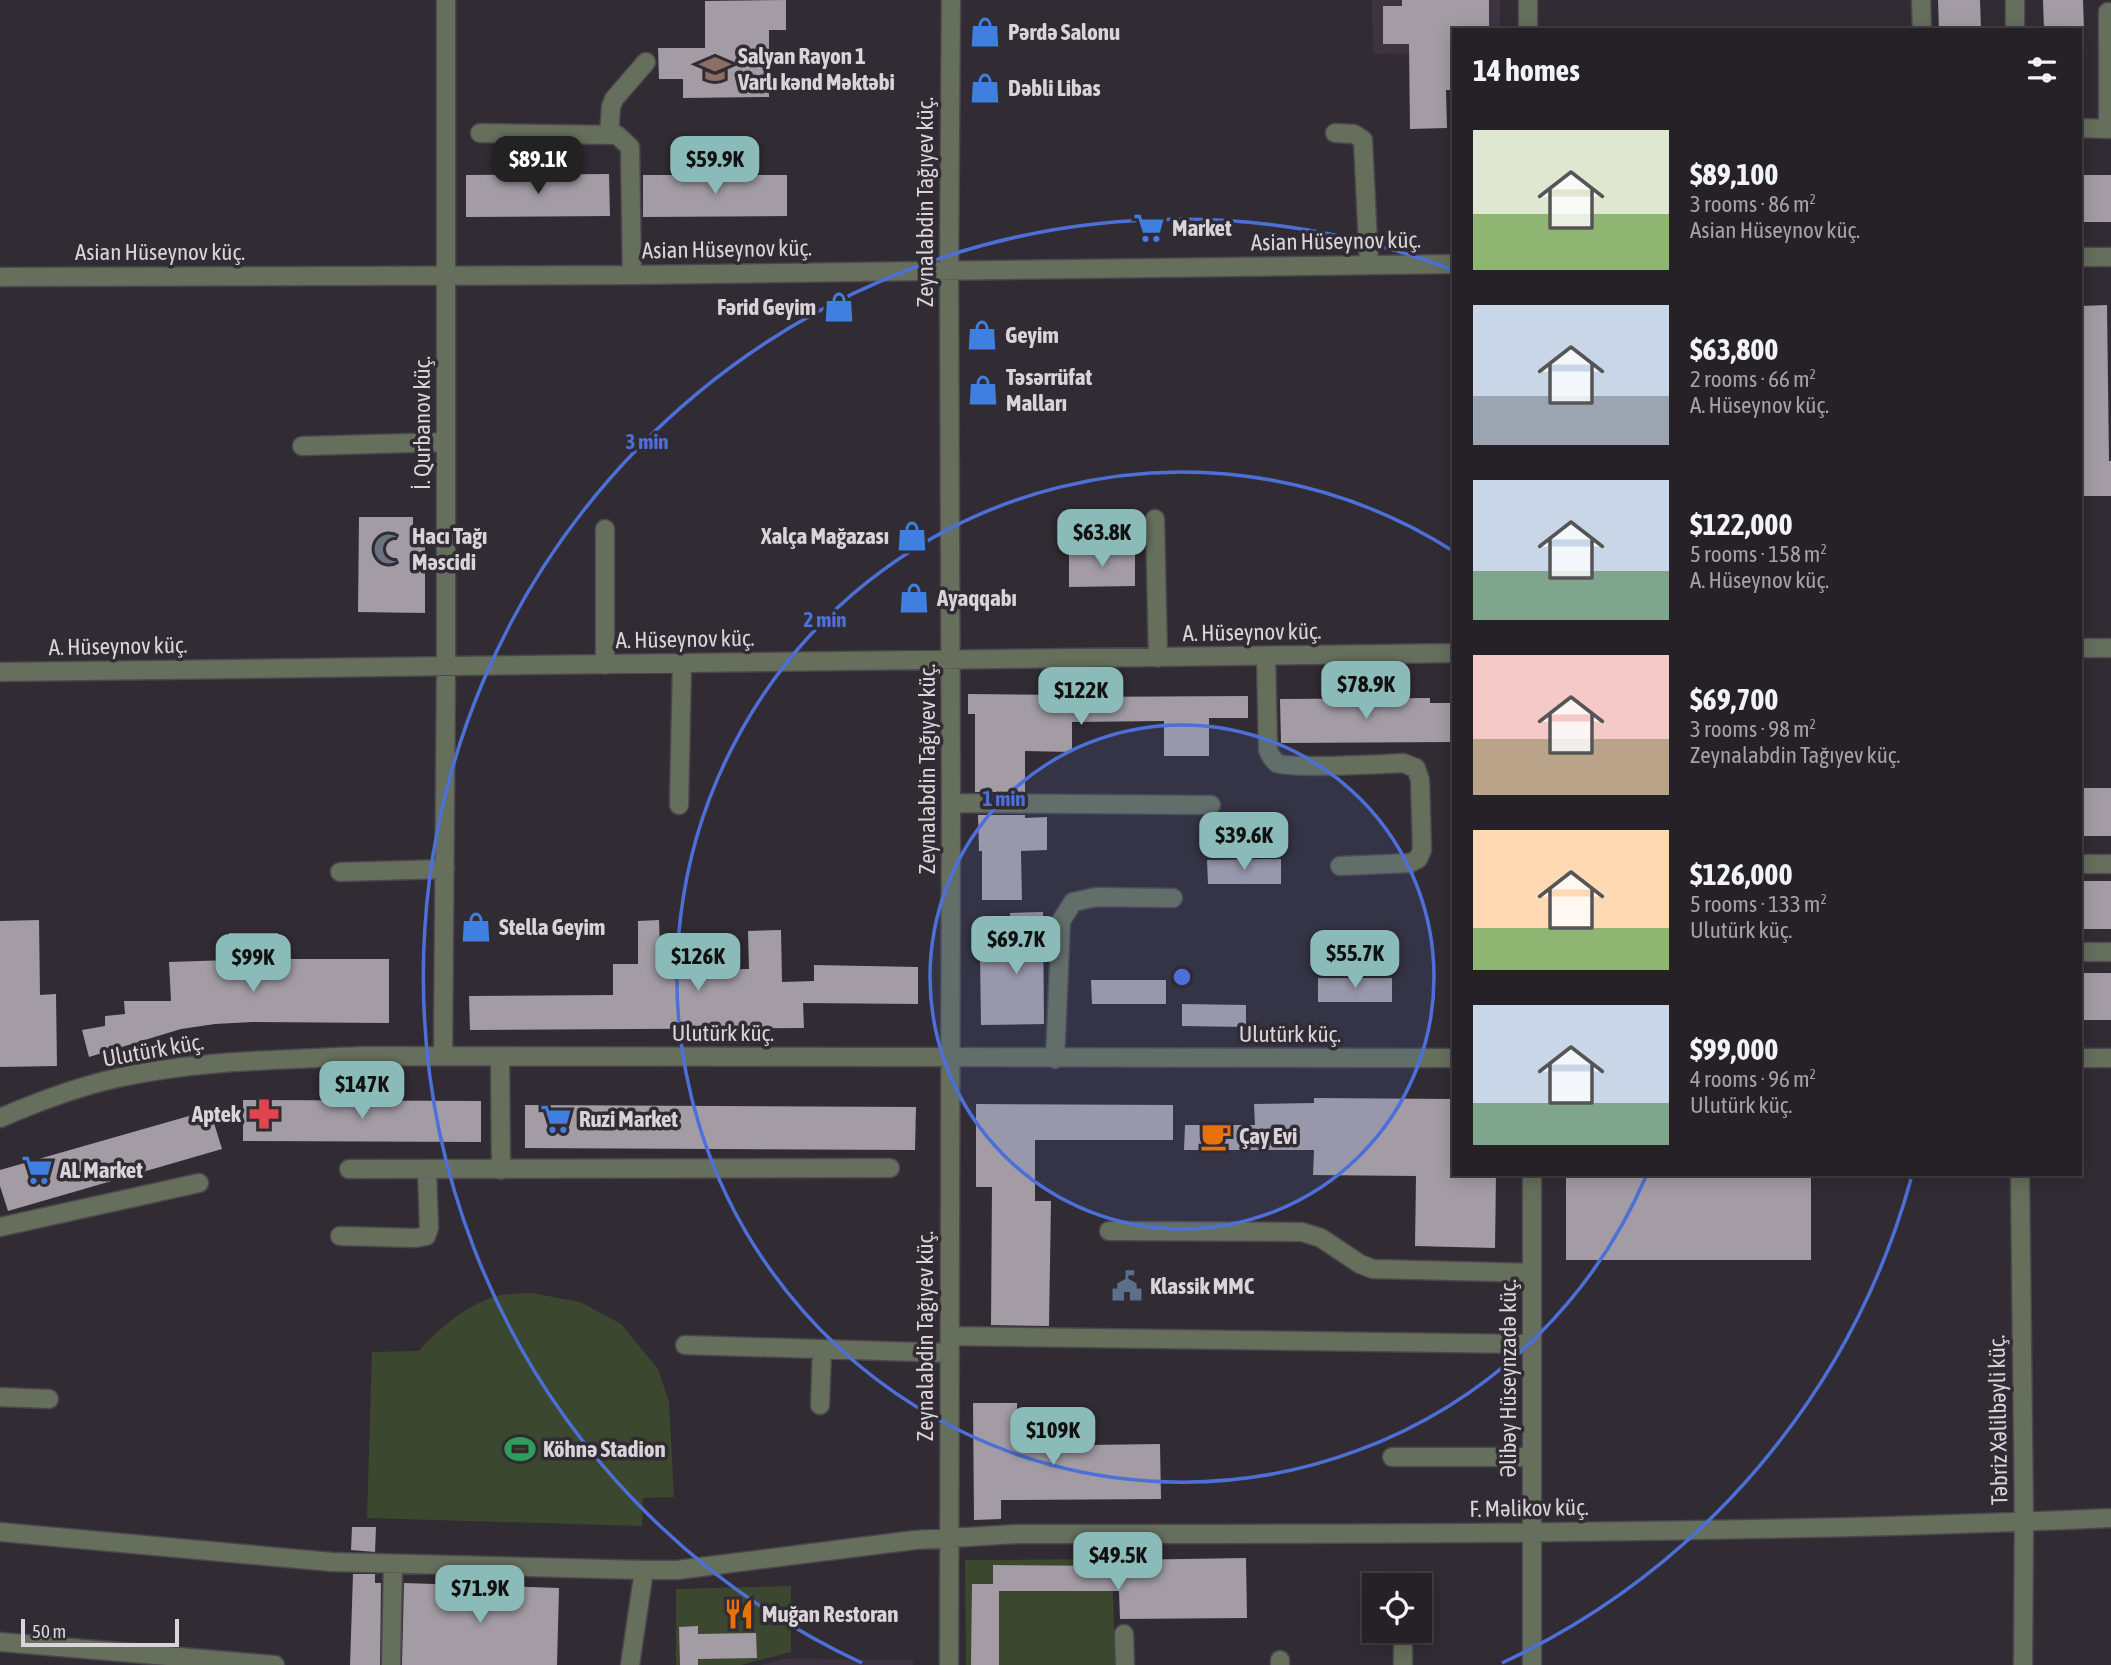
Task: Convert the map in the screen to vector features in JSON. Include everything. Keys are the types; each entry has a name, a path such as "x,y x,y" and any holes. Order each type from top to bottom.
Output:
{"street":[{"name":"İ. Qurbanov küç.","path":"443,1056 446,0"},
{"name":"Zeynalabdin Tağıyev küç.","path":"949,1665 951,0"},
{"path":"1528,0 1528,28"},
{"path":"1922,0 1922,28"},
{"path":"2015,0 2015,28"},
{"path":"2082,128 2110,129 2108,12"},
{"path":"609,135 614,99 646,62"},
{"path":"480,133 617,135 630,146 632,275"},
{"path":"1335,133 1354,134 1363,139 1369,265"},
{"path":"2082,257 2111,257"},
{"name":"Asian Hüseynov küç.","path":"0,277 632,275 1452,264"},
{"path":"302,446 446,442"},
{"path":"1155,519 1158,658"},
{"path":"605,529 605,665"},
{"path":"2082,648 2111,648"},
{"name":"A. Hüseynov küç.","path":"0,672 1452,653"},
{"path":"1266,656 1268,750 1278,763 1297,766 1403,763 1416,768 1420,780 1422,850 1418,859 1410,863 1340,866"},
{"path":"680,804 682,664"},
{"path":"951,803 1210,805"},
{"path":"2082,864 2111,864"},
{"path":"340,872 444,869"},
{"path":"1055,1059 1061,921 1073,902 1096,897 1173,898"},
{"path":"2082,952 2111,952"},
{"name":"Ulutürk küç.","path":"0,1118 36,1103 115,1079 170,1069 235,1062 362,1056 1452,1058"},
{"path":"500,1057 501,1170"},
{"path":"2082,1058 2111,1058"},
{"path":"349,1169 890,1168"},
{"path":"340,1236 426,1236 429,1228 427,1170"},
{"name":"Əlibəy Hüseynzadə küç.","path":"1532,1176 1532,1665"},
{"name":"Təbriz Xəlilbəyli küç.","path":"2020,1176 2023,1665"},
{"path":"0,1227 199,1183"},
{"path":"1110,1231 1301,1233 1321,1238 1360,1264 1373,1269 1532,1273"},
{"path":"685,1345 822,1349 950,1345 1532,1344"},
{"path":"820,1405 822,1349"},
{"path":"0,1396 49,1399"},
{"path":"1392,1457 1532,1457"},
{"name":"F. Məlikov küç.","path":"0,1532 332,1562 677,1570 948,1537 1031,1534 1532,1533 1769,1529 2111,1518"},
{"path":"391,1665 393,1564"},
{"path":"630,1665 644,1570"},
{"path":"1124,1634 1125,1665"},
{"path":"0,1642 275,1665"}],"shaded area":[{"path":"1372,0 1500,0 1500,28 1452,28 1452,53 1373,54"},
{"path":"783,1659 913,1660 913,1665 761,1665"}],"green space":[{"name":"Köhnə Stadion","path":"532,1293 580,1302 621,1324 658,1369 669,1402 674,1497 643,1498 642,1526 367,1518 372,1352 419,1351 444,1326 472,1306 507,1294"},
{"path":"1112,1559 1115,1665 966,1665 965,1560"},
{"path":"791,1586 791,1652 741,1665 676,1665 676,1589"}],"building":[{"path":"786,0 786,30 769,30 769,97 683,98 683,79 659,79 658,48 705,48 705,1"},
{"path":"1402,0 1489,0 1489,28 1452,28 1452,90 1446,90 1447,128 1410,129 1409,44 1383,44 1383,6 1402,6"},
{"path":"1938,0 1980,0 1981,28 1939,28"},
{"path":"2043,0 2083,0 2084,30 2044,28"},
{"path":"609,174 610,216 466,217 466,175"},
{"path":"643,175 787,175 787,216 643,217"},
{"path":"2082,175 2111,175 2111,222 2082,222"},
{"path":"2107,305 2111,496 2082,496 2082,306"},
{"path":"359,517 413,517 413,545 425,545 425,613 358,612"},
{"path":"1069,551 1135,551 1135,586 1069,587"},
{"path":"968,694 1072,697 1248,696 1248,718 1209,718 1209,756 1164,756 1164,721 1072,722 1072,752 1025,751 1025,792 975,792 975,714 968,714"},
{"path":"1430,698 1430,703 1452,703 1452,742 1281,743 1280,699"},
{"path":"2082,788 2111,788 2111,836 2082,836"},
{"path":"978,815 1047,817 1047,850 1021,851 1022,900 982,900 982,851 979,851"},
{"path":"1281,859 1281,884 1208,884 1207,860"},
{"path":"2082,881 2111,881 2111,929 2082,929"},
{"path":"1043,912 1044,1024 981,1025 980,956 1010,956 1010,913"},
{"path":"39,920 40,995 56,994 57,1066 0,1067 0,921"},
{"path":"659,920 660,948 692,948 692,970 749,969 748,931 781,930 782,982 814,981 814,965 918,967 918,1004 803,1003 804,1028 470,1030 469,996 613,995 613,964 638,964 638,921"},
{"path":"229,933 278,933 278,959 389,959 389,1023 215,1024 181,1029 89,1057 82,1030 105,1026 105,1016 125,1014 124,1001 171,1001 169,962 230,960"},
{"path":"2082,973 2111,973 2111,1020 2082,1020"},
{"path":"1318,978 1392,978 1392,1002 1318,1002"},
{"path":"1091,980 1166,980 1166,1004 1092,1004"},
{"path":"1182,1004 1246,1005 1246,1027 1182,1026"},
{"path":"1314,1098 1452,1099 1452,1176 1496,1176 1495,1248 1415,1246 1416,1176 1313,1175 1314,1150 1184,1150 1185,1125 1255,1125 1254,1104 1314,1103"},
{"path":"243,1100 481,1101 481,1142 243,1141"},
{"path":"976,1104 1173,1105 1173,1140 1035,1140 1035,1201 1051,1201 1049,1326 991,1325 992,1187 976,1187"},
{"path":"525,1105 916,1107 915,1150 525,1148"},
{"path":"210,1110 222,1149 8,1211 0,1186 0,1170"},
{"path":"1566,1176 1811,1176 1811,1260 1566,1260"},
{"path":"973,1403 1017,1403 1017,1446 1160,1444 1161,1499 1001,1500 1001,1519 974,1520"},
{"path":"352,1527 376,1527 375,1552 351,1550"},
{"path":"1246,1558 1247,1618 1120,1619 1119,1591 999,1591 999,1665 971,1665 972,1584 993,1584 993,1565 1119,1566 1119,1560"},
{"path":"353,1574 375,1574 375,1583 381,1583 380,1665 350,1665"},
{"path":"404,1583 559,1588 557,1665 402,1665"},
{"path":"698,1626 698,1634 756,1633 757,1658 698,1659 698,1665 680,1665 679,1627"}],"place":[{"name":"Pərdə Salonu","path":"985,32"},
{"name":"Salyan Rayon 1 Varlı kənd Məktəbi","path":"715,69"},
{"name":"Dəbli Libas","path":"985,88"},
{"name":"Market","path":"1149,228"},
{"name":"Fərid Geyim","path":"839,307"},
{"name":"Geyim","path":"982,335"},
{"name":"Təsərrüfat Malları","path":"983,390"},
{"name":"Xalça Mağazası","path":"912,536"},
{"name":"Hacı Tağı Məscidi","path":"389,549"},
{"name":"Ayaqqabı","path":"914,598"},
{"name":"Stella Geyim","path":"476,927"},
{"name":"Aptek","path":"264,1114"},
{"name":"Ruzi Market","path":"556,1119"},
{"name":"Çay Evi","path":"1216,1136"},
{"name":"AL Market","path":"37,1170"},
{"name":"Klassik MMC","path":"1127,1286"},
{"name":"Köhnə Stadion","path":"520,1449"},
{"name":"Muğan Restoran","path":"739,1614"}]}
